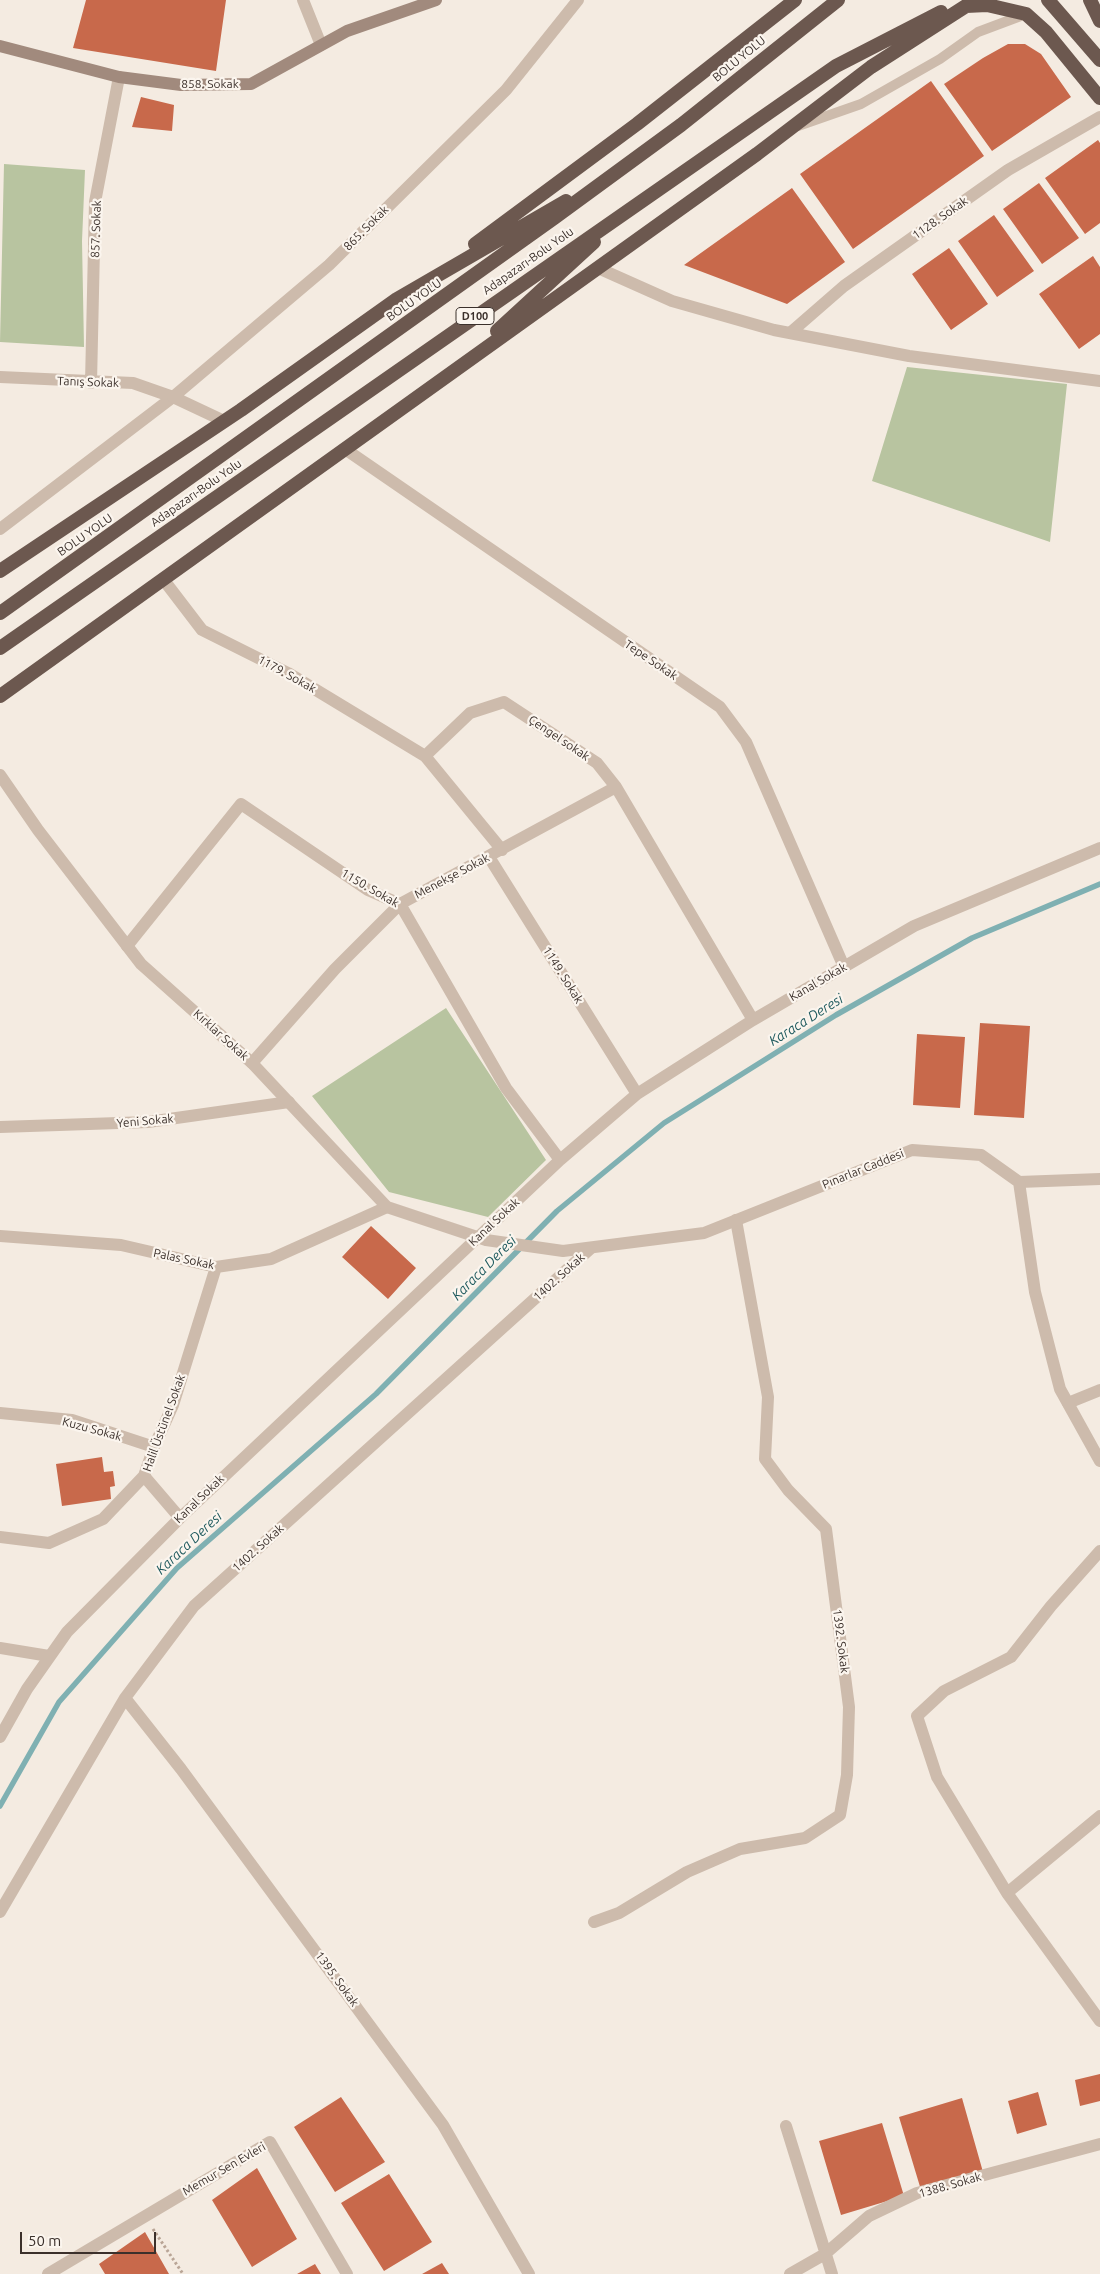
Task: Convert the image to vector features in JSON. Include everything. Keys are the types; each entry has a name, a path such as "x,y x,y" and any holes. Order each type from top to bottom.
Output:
{"highway":[{"path":"328,348 538,199 795,0"},
{"name":"BOLU YOLU","path":"0,613 623,168 681,125 838,0"},
{"name":"Adapazarı-Bolu Yolu","path":"0,648 836,66 935,16 960,0"},
{"path":"1048,0 1100,60"},
{"path":"1090,0 1100,21"},
{"path":"0,696 598,268 790,129 870,68 966,6 987,5 1026,14 1046,32 1100,98"},
{"path":"0,571 224,421 405,294 623,168"},
{"path":"452,372 634,206"}],"main road":[{"name":"858. Sokak","path":"0,46 119,76 181,85 251,84 347,31 416,4 436,0"}],"street":[{"path":"303,0 321,45"},
{"name":"865. Sokak","path":"0,529 173,397 329,265 506,90 578,0"},
{"name":"857. Sokak","path":"91,383 96,202 119,76"},
{"name":"1128. Sokak","path":"790,333 844,286 1008,170 1100,117"},
{"path":"598,268 672,301 790,333 909,356 1100,381"},
{"name":"Tanış Sokak","path":"0,377 91,383 133,383 173,397"},
{"path":"173,397 224,421"},
{"name":"Tepe Sokak","path":"344,449 720,707 746,742 844,967"},
{"name":"1179. Sokak","path":"164,579 202,630 288,673 425,756"},
{"name":"Çengel sokak","path":"425,756 470,713 504,702 597,763 616,787 753,1020"},
{"path":"425,756 502,850"},
{"name":"Kırklar Sokak","path":"0,775 38,830 141,964 252,1063 387,1207 482,1239 563,1251"},
{"name":"Menekşe Sokak","path":"252,1063 336,969 400,904 616,787"},
{"name":"1150. Sokak","path":"127,946 240,804 368,890 400,904 506,1088 560,1160"},
{"name":"Kanal Sokak","path":"0,1737 27,1689 67,1632 180,1518 482,1239 560,1160 637,1094 753,1020 914,926 1100,848"},
{"name":"1149. Sokak","path":"489,857 637,1094"},
{"name":"Yeni Sokak","path":"0,1126 148,1122 289,1102"},
{"name":"Pınarlar Caddesi","path":"563,1251 704,1233 912,1150 981,1155 1019,1182"},
{"path":"1100,1180 1019,1182 1036,1292 1060,1389 1100,1462"},
{"name":"Palas Sokak","path":"0,1236 122,1245 216,1267 271,1260 387,1207"},
{"name":"1392. Sokak","path":"594,1922 619,1913 687,1872 740,1849 805,1838 840,1815 847,1775 849,1707 826,1529 788,1490 765,1459 768,1397 736,1220"},
{"name":"1402. Sokak","path":"0,1912 124,1698 194,1606 592,1248"},
{"name":"Halil Üstünel Sokak","path":"0,1537 49,1542 103,1519 144,1476 172,1405 216,1267"},
{"path":"1068,1403 1100,1390"},
{"name":"Kuzu Sokak","path":"0,1414 72,1420 154,1447"},
{"path":"144,1476 180,1518"},
{"path":"1100,1552 1051,1606 1012,1657 944,1691 916,1716 937,1777 1007,1893 1100,2021"},
{"path":"0,1648 49,1656"},
{"name":"1395. Sokak","path":"124,1698 182,1769 443,2125 529,2274"},
{"path":"1007,1893 1100,1816"},
{"path":"786,2126 832,2274"},
{"name":"Memur Sen Evleri","path":"50,2273 270,2142 348,2274"},
{"name":"1388. Sokak","path":"790,2274 825,2254 869,2216 917,2193 1100,2144"}],"lane":[{"path":"790,129 861,104 940,59 978,32 1026,14"}],"path":[{"path":"145,2216 183,2274"}],"green space":[{"path":"4,164 85,170 82,241 84,347 0,342"},
{"path":"907,367 1067,384 1050,542 872,481"},
{"path":"446,1008 546,1160 488,1217 389,1192 312,1096"}],"building":[{"path":"86,0 226,0 216,71 73,48"},
{"path":"1008,44 1025,44 1041,54 1071,97 992,151 944,84"},
{"path":"931,81 984,156 853,249 800,174"},
{"path":"141,97 174,105 172,131 132,127"},
{"path":"1098,140 1100,143 1100,223 1085,234 1045,178"},
{"path":"1039,183 1079,238 1042,264 1003,209"},
{"path":"792,188 845,262 787,304 684,265"},
{"path":"994,215 1034,271 997,297 958,241"},
{"path":"949,248 988,304 951,330 912,274"},
{"path":"1093,256 1100,267 1100,334 1079,349 1039,294"},
{"path":"980,1023 1030,1026 1024,1118 974,1115"},
{"path":"917,1034 965,1037 960,1108 913,1105"},
{"path":"371,1226 416,1268 388,1299 342,1257"},
{"path":"102,1457 104,1472 113,1471 115,1486 110,1487 111,1499 62,1506 56,1464"},
{"path":"1100,2074 1100,2101 1080,2106 1075,2080"},
{"path":"1038,2092 1047,2125 1017,2134 1008,2101"},
{"path":"341,2097 385,2162 335,2192 294,2127"},
{"path":"962,2098 983,2172 921,2190 899,2117"},
{"path":"882,2123 904,2196 841,2215 819,2141"},
{"path":"257,2168 297,2239 252,2267 212,2200"},
{"path":"389,2174 432,2242 384,2271 341,2203"},
{"path":"145,2232 169,2274 105,2274 99,2264"},
{"path":"442,2263 449,2274 422,2274"},
{"path":"315,2264 321,2274 297,2274"}],"waterway":[{"name":"Karaca Deresi","path":"0,1806 59,1702 177,1568 376,1394 557,1211 664,1123 836,1015 972,938 1100,884"}]}
